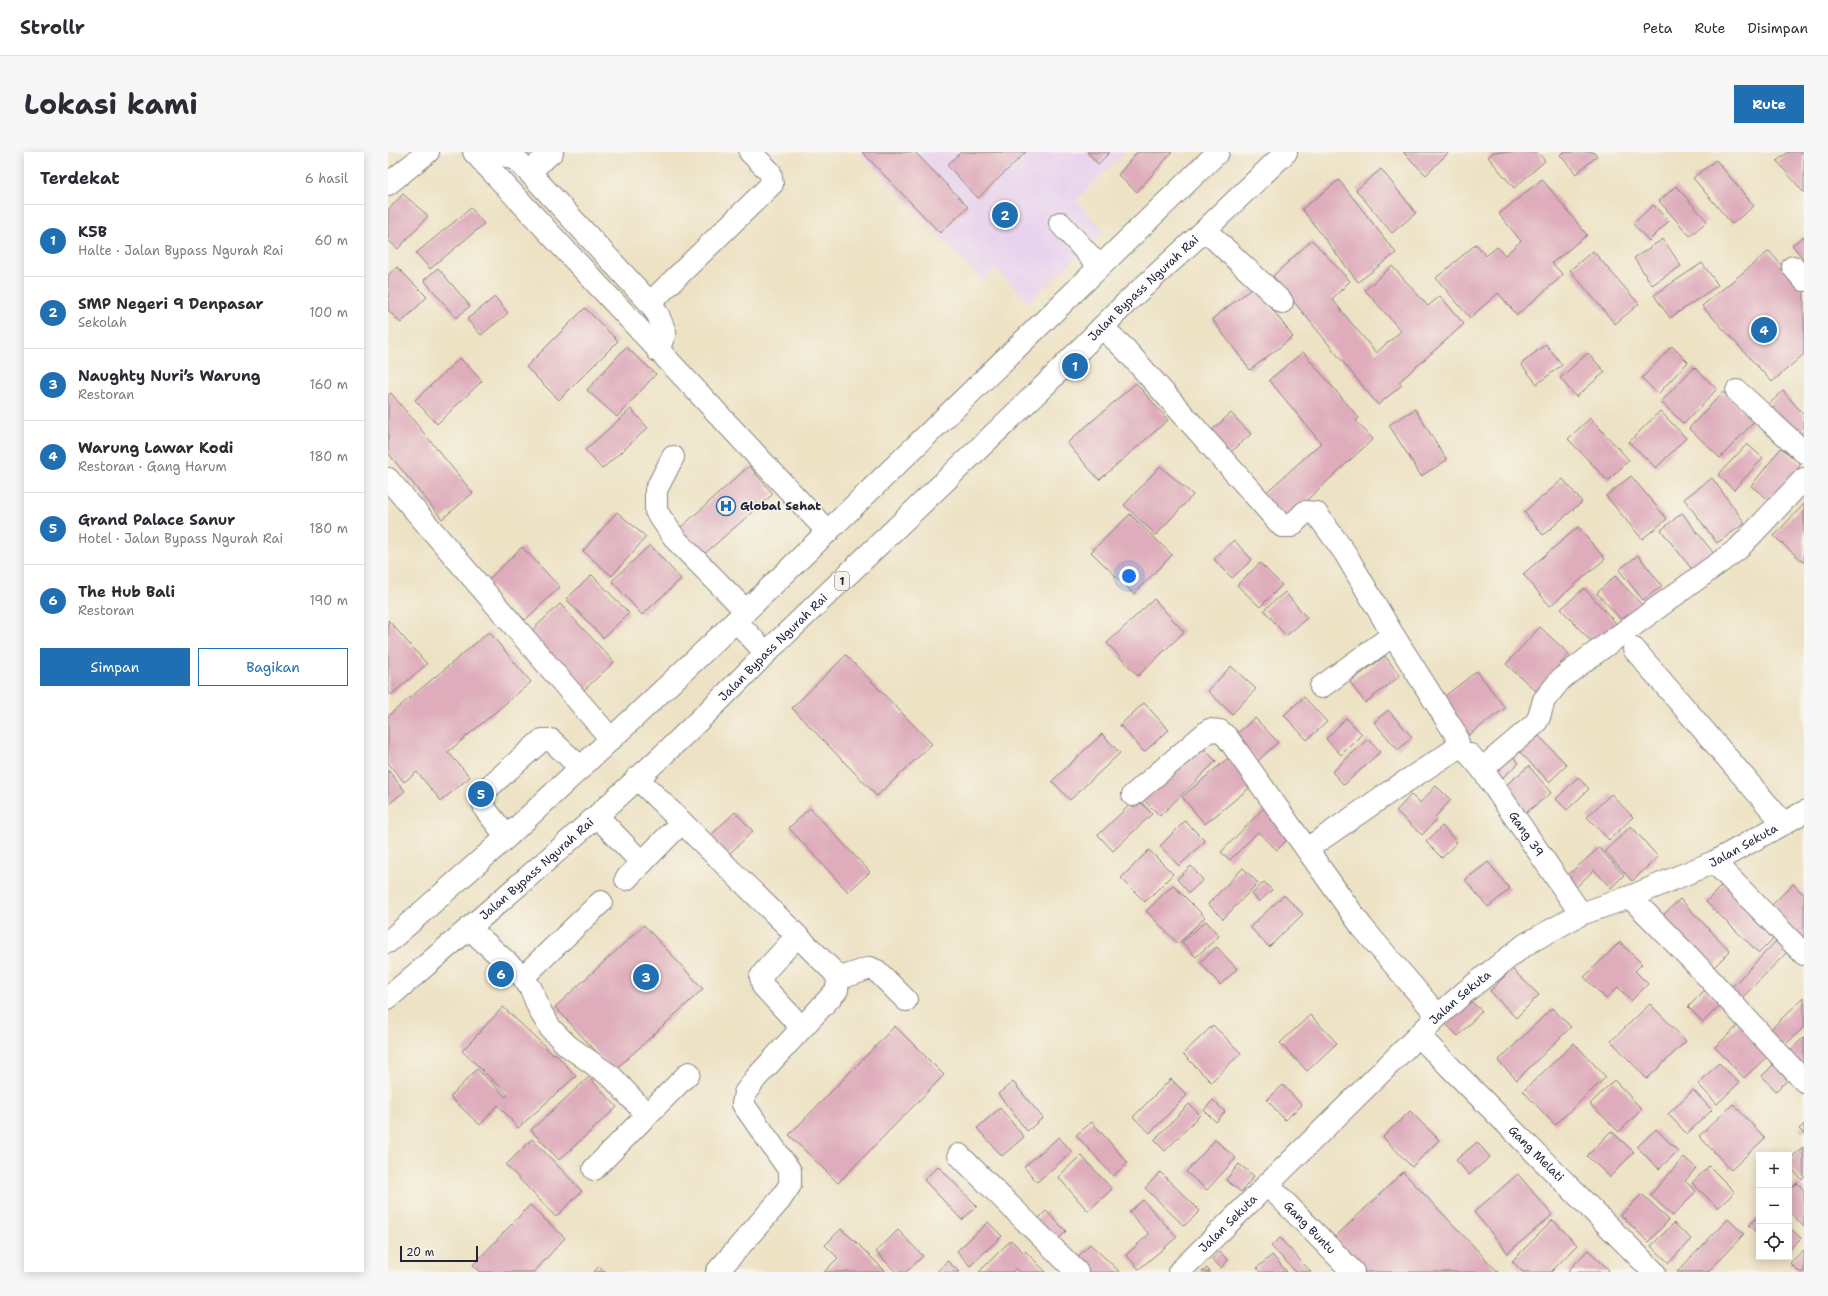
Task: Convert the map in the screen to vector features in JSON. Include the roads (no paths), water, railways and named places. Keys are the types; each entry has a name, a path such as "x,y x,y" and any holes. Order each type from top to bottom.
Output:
{"main road":[{"path":"388,184 428,152"},
{"path":"529,172 552,152"},
{"path":"650,303 772,184 770,172 750,152"},
{"path":"388,942 507,837 741,616 1218,152"},
{"name":"Jalan Bypass Ngurah Rai","path":"388,998 597,816 726,696 766,653 900,526 1102,327 1286,152"},
{"path":"658,351 665,332 658,315 650,303 529,172 517,160 499,153 480,159 658,351 828,532"},
{"path":"1060,223 1100,266"},
{"path":"1205,230 1282,302"},
{"path":"1102,327 1126,350 1282,526 1291,526 1306,512 1316,513 1345,553 1393,635 1455,733 1458,744 1454,750 1388,793 1307,849"},
{"path":"1737,390 1804,452"},
{"path":"673,456 656,490 656,511 676,540 741,616 766,653"},
{"path":"388,479 611,739"},
{"name":"Gang 39","path":"1581,914 1476,762 1535,724 1539,717 1544,700 1561,680 1587,659 1738,549 1804,479"},
{"path":"1321,687 1393,635"},
{"path":"1634,649 1784,824"},
{"path":"1133,795 1209,730 1220,731 1227,737 1362,928 1438,1016"},
{"path":"507,837 485,809 481,794 542,740 551,740 580,768"},
{"path":"637,778 798,936 834,972 838,979 837,990 756,1078 745,1093 743,1104 790,1171 790,1185 780,1200 717,1272"},
{"name":"Jalan Sekuta","path":"1179,1272 1264,1186 1438,1016 1465,992 1526,944 1581,914 1630,897 1714,862 1804,812"},
{"path":"597,816 642,863"},
{"path":"626,879 682,822"},
{"path":"1714,862 1804,954"},
{"path":"1630,897 1694,961 1804,1080"},
{"path":"523,977 601,902"},
{"path":"469,928 523,977 531,989 540,1011 551,1028 568,1046 612,1077 647,1115"},
{"path":"798,936 761,977 762,986 802,1028"},
{"path":"838,979 870,968 877,971 906,1000"},
{"name":"Gang Melati","path":"1418,1036 1654,1272"},
{"path":"594,1169 689,1073"},
{"path":"958,1155 1077,1272"},
{"path":"1264,1186 1341,1272"},
{"name":"Gang Buntu","path":"1264,1186 1353,1272"}],"place":[{"name":"SMP Negeri 9 Denpasar","path":"1005,215"},
{"name":"Warung Lawar Kodi","path":"1764,330"},
{"name":"K5B","path":"1075,366"},
{"name":"Global Sehat","path":"726,506"},
{"name":"Grand Palace Sanur","path":"481,794"},
{"name":"The Hub Bali","path":"501,974"},
{"name":"Naughty Nuri’s Warung","path":"646,977"}]}
